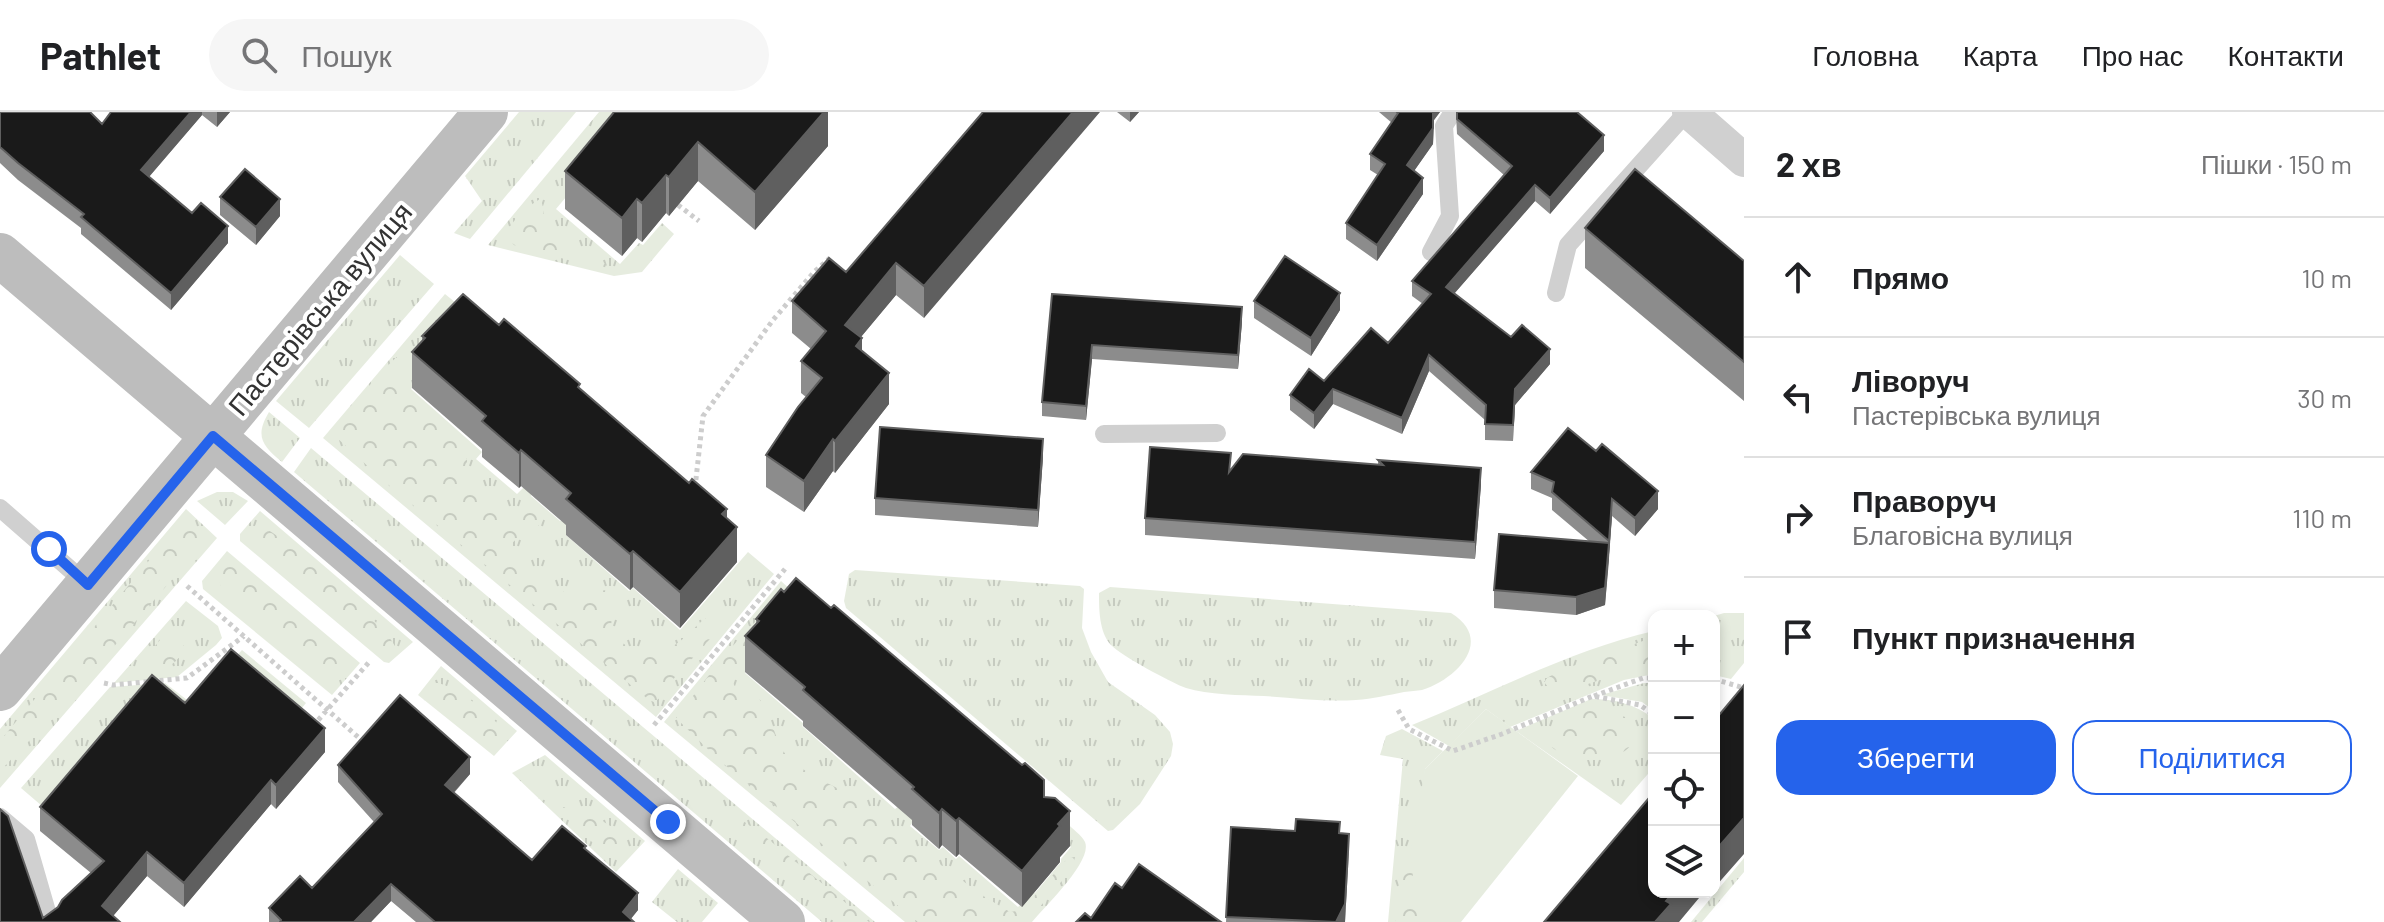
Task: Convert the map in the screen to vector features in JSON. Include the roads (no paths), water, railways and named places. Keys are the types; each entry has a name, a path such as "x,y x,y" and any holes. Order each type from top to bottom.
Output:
{"main road":[{"name":"Пастерівська вулиця","path":"0,689 486,112"},
{"path":"0,255 783,922"}],"street":[{"path":"1688,112 1744,160"}],"lane":[{"path":"1431,252 1450,216 1444,126 1453,112"},
{"path":"1556,293 1568,245 1688,112"},
{"path":"1104,434 1217,433"},
{"path":"0,508 88,585"},
{"path":"0,817 26,839 50,922"}]}
